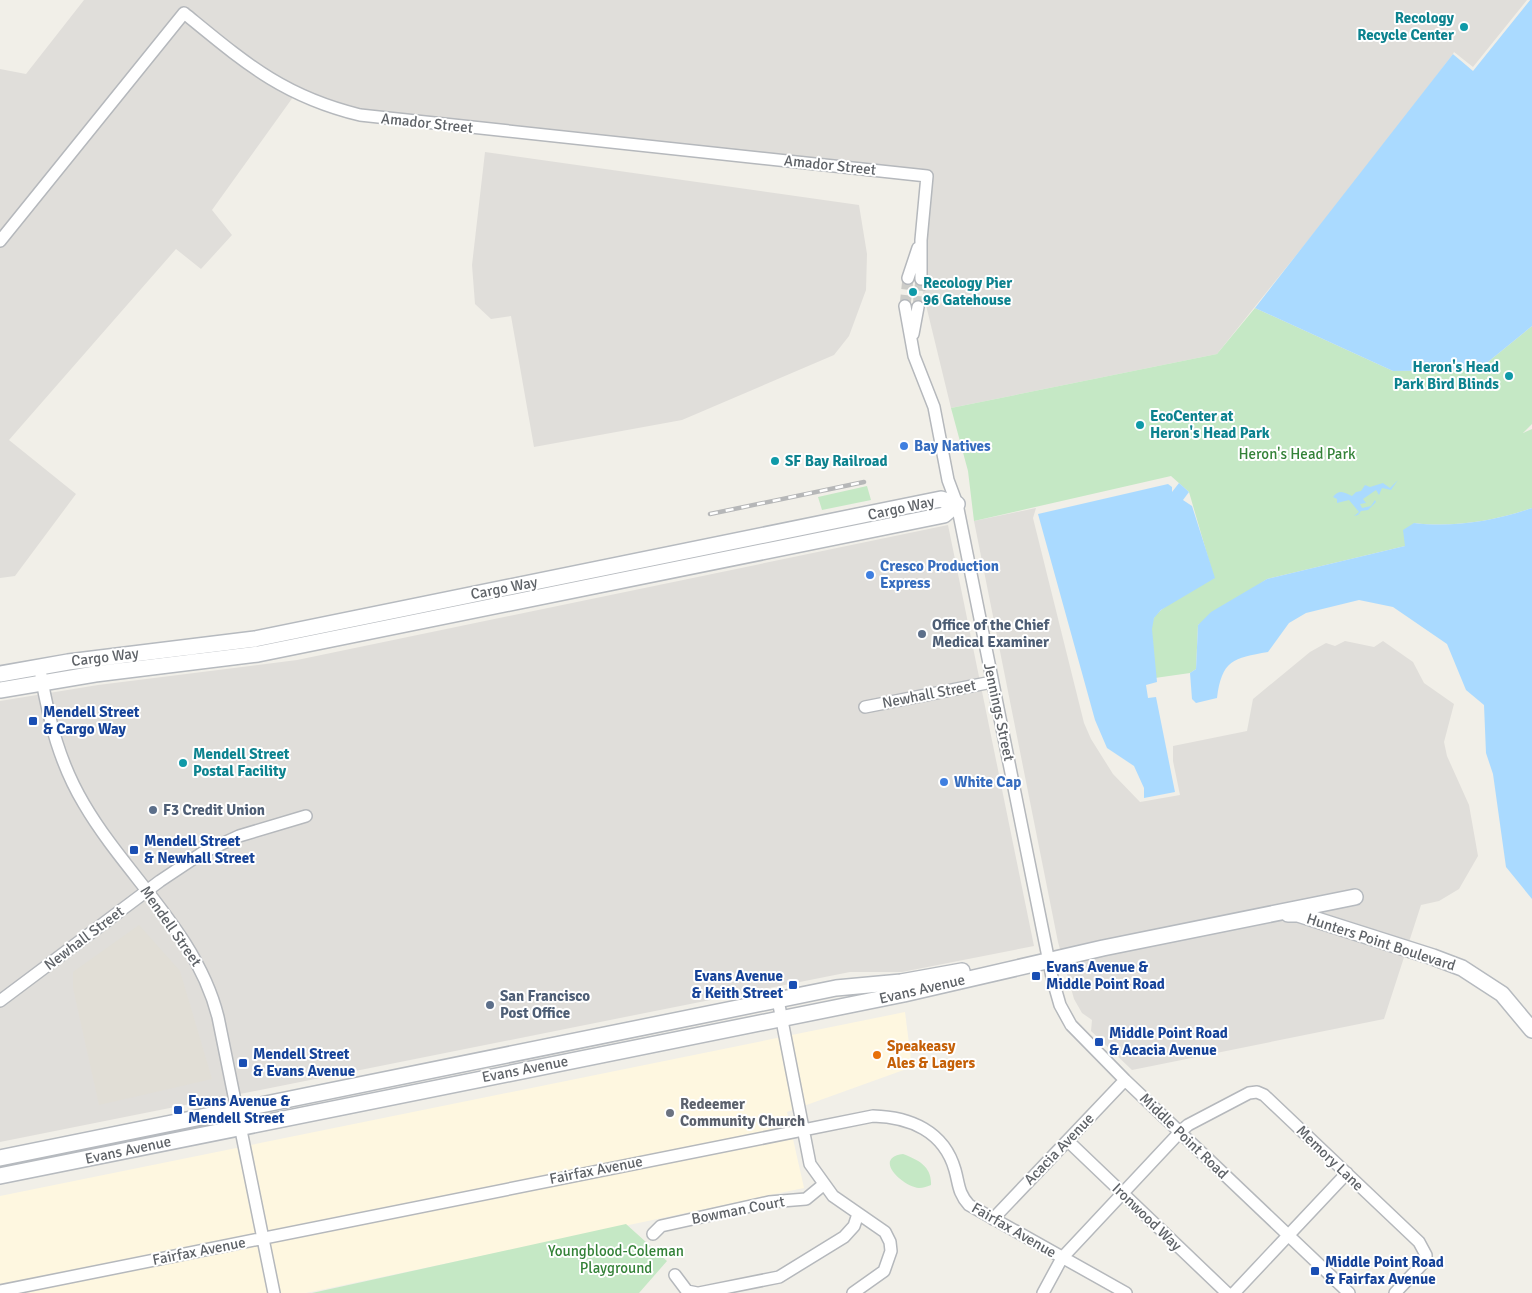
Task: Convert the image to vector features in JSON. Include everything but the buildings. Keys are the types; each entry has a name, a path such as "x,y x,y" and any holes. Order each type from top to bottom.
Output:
{"main road":[{"name":"Cargo Way","path":"0,674 40,666 255,639 941,500 957,504"},
{"name":"Cargo Way","path":"0,690 42,682 258,654 944,515 957,504"},
{"path":"1266,916 1355,897"},
{"name":"Hunters Point Boulevard","path":"1266,916 1298,914 1462,968 1502,994 1532,1030"},
{"name":"Evans Avenue","path":"0,1176 904,994 1050,959 1266,916"},
{"name":"Evans Avenue","path":"0,1158 848,986 901,982 1036,956 1050,959"},
{"path":"464,1064 468,1081"},
{"path":"367,1084 371,1101"}],"street":[{"name":"Amador Street","path":"0,241 184,13 269,79 312,101 360,115 927,176 921,240 921,279"},
{"name":"Amador Street","path":"908,278 921,240"},
{"path":"906,306 912,340"},
{"path":"912,340 918,307"},
{"name":"Jennings Street","path":"912,340 914,356 934,407 948,480 957,504 1050,959"},
{"name":"Mendell Street","path":"40,666 56,743 76,791 93,819 194,956 209,985 218,1017 274,1293"},
{"name":"Newhall Street","path":"865,707 992,682"},
{"name":"Newhall Street","path":"0,1001 184,864 220,844 306,816"},
{"name":"Middle Point Road","path":"1050,959 1060,1005 1071,1025 1125,1080 1349,1293"},
{"path":"778,1000 810,1164 823,1185 845,1206 885,1232 891,1251 884,1271 853,1293"},
{"name":"Acacia Avenue","path":"994,1219 1125,1080"},
{"name":"Memory Lane","path":"1180,1132 1188,1125 1240,1098 1256,1092 1264,1095 1419,1242 1426,1255 1422,1265 1396,1293"},
{"name":"Fairfax Avenue","path":"0,1291 804,1128 873,1116 892,1116 911,1121 930,1132 948,1152 962,1198 969,1205 1126,1293"},
{"path":"1043,1293 1062,1258 1180,1132"},
{"name":"Ironwood Way","path":"1068,1141 1227,1293"},
{"path":"1234,1293 1347,1174"},
{"name":"Bowman Court","path":"653,1234 661,1226 769,1202 806,1199 823,1185"},
{"path":"675,1275 687,1291 698,1293 779,1277 844,1238 854,1226 858,1214"}],"shaded area":[{"path":"84,0 1530,0 1473,71 1453,54 1370,163 1217,354 951,408 916,264 927,176 340,110 296,93 212,210 232,235 201,269 176,249 9,440 76,494 15,576 0,578 0,69 26,74"},
{"path":"485,152 859,205 867,254 866,290 849,336 834,355 682,420 534,447 511,316 491,319 475,304 472,265"},
{"path":"1036,508 1033,518 1084,723 1091,739 1113,774 1140,802 1180,795 1173,761 1173,746 1247,731 1253,699 1310,652 1326,643 1335,646 1345,641 1374,647 1383,641 1413,662 1424,683 1454,704 1444,742 1447,756 1469,805 1478,856 1459,889 1439,901 1421,905 1384,1019 1132,1070 1091,1031 1092,1020 1082,1013 1074,999 1058,942 974,521"},
{"path":"948,525 1034,946 902,972 850,972 0,1142 0,701 98,685 297,660"},
{"path":"139,925 180,971 212,1079 99,1105 73,988 73,972"},
{"path":"905,1012 912,1067 787,1112 804,1188 306,1293 0,1293 0,1196"}],"green space":[{"name":"Heron's Head Park","path":"1255,308 1393,371 1478,370 1532,326 1532,424 1523,433 1532,429 1532,508 1503,517 1458,524 1414,523 1405,546 1267,579 1198,625 1196,669 1190,673 1155,678 1151,641 1153,620 1156,615 1171,603 1214,578 1189,492 1171,476 974,521 968,471 951,408 1217,354"},
{"path":"867,486 871,500 822,510 818,497"},
{"path":"903,1154 914,1159 927,1169 931,1185 921,1188 912,1186 905,1183 893,1172 890,1161 894,1157"},
{"name":"Youngblood-Coleman Playground","path":"626,1224 667,1261 639,1293 312,1293"}],"water":[{"path":"1530,0 1532,0 1532,326 1478,370 1393,371 1255,308 1453,54 1473,70"},
{"path":"1398,480 1391,490 1382,488 1379,495 1376,490 1363,499 1366,503 1360,504 1362,508 1371,506 1375,500 1376,502 1368,510 1361,511 1358,515 1354,516 1359,512 1349,500 1337,503 1337,499 1333,497 1340,492 1352,496 1356,492 1361,491 1365,485 1370,487 1383,483 1390,488"},
{"path":"1179,483 1189,492 1183,500 1192,506 1215,578 1161,610 1154,618 1152,629 1157,682 1146,685 1148,698 1156,697 1175,792 1144,798 1144,788 1134,766 1107,748 1095,720 1038,514 1168,484 1172,487 1172,492"},
{"path":"1532,508 1532,899 1506,867 1493,774 1486,753 1484,705 1466,690 1447,644 1393,607 1359,600 1306,613 1289,623 1268,652 1246,656 1231,663 1222,676 1217,698 1196,703 1192,699 1190,673 1196,669 1198,625 1211,612 1267,579 1405,546 1403,530 1414,523 1458,524 1503,517"}],"pier":[{"path":"1527,0 1530,0 1473,71 1453,54 1454,52 1473,67"}],"tunnel":[{"path":"905,306 908,278"},
{"path":"918,307 921,279"}],"railway":[{"path":"710,514 864,482"}],"place":[{"name":"Recology Recycle Center","path":"1464,27"},
{"name":"Recology Pier 96 Gatehouse","path":"913,292"},
{"name":"Heron's Head Park Bird Blinds","path":"1509,376"},
{"name":"EcoCenter at Heron's Head Park","path":"1140,425"},
{"name":"Bay Natives","path":"904,446"},
{"name":"SF Bay Railroad","path":"775,461"},
{"name":"Cresco Production Express","path":"870,575"},
{"name":"Office of the Chief Medical Examiner","path":"922,634"},
{"name":"Mendell Street & Cargo Way","path":"33,721"},
{"name":"Mendell Street Postal Facility","path":"183,763"},
{"name":"White Cap","path":"944,782"},
{"name":"F3 Credit Union","path":"153,810"},
{"name":"Mendell Street & Newhall Street","path":"134,850"},
{"name":"Evans Avenue & Middle Point Road","path":"1036,976"},
{"name":"Evans Avenue & Keith Street","path":"793,985"},
{"name":"San Francisco Post Office","path":"490,1005"},
{"name":"Middle Point Road & Acacia Avenue","path":"1099,1042"},
{"name":"Speakeasy Ales & Lagers","path":"877,1055"},
{"name":"Mendell Street & Evans Avenue","path":"243,1063"},
{"name":"Evans Avenue & Mendell Street","path":"178,1110"},
{"name":"Redeemer Community Church","path":"670,1113"},
{"name":"Middle Point Road & Fairfax Avenue","path":"1315,1271"}]}
